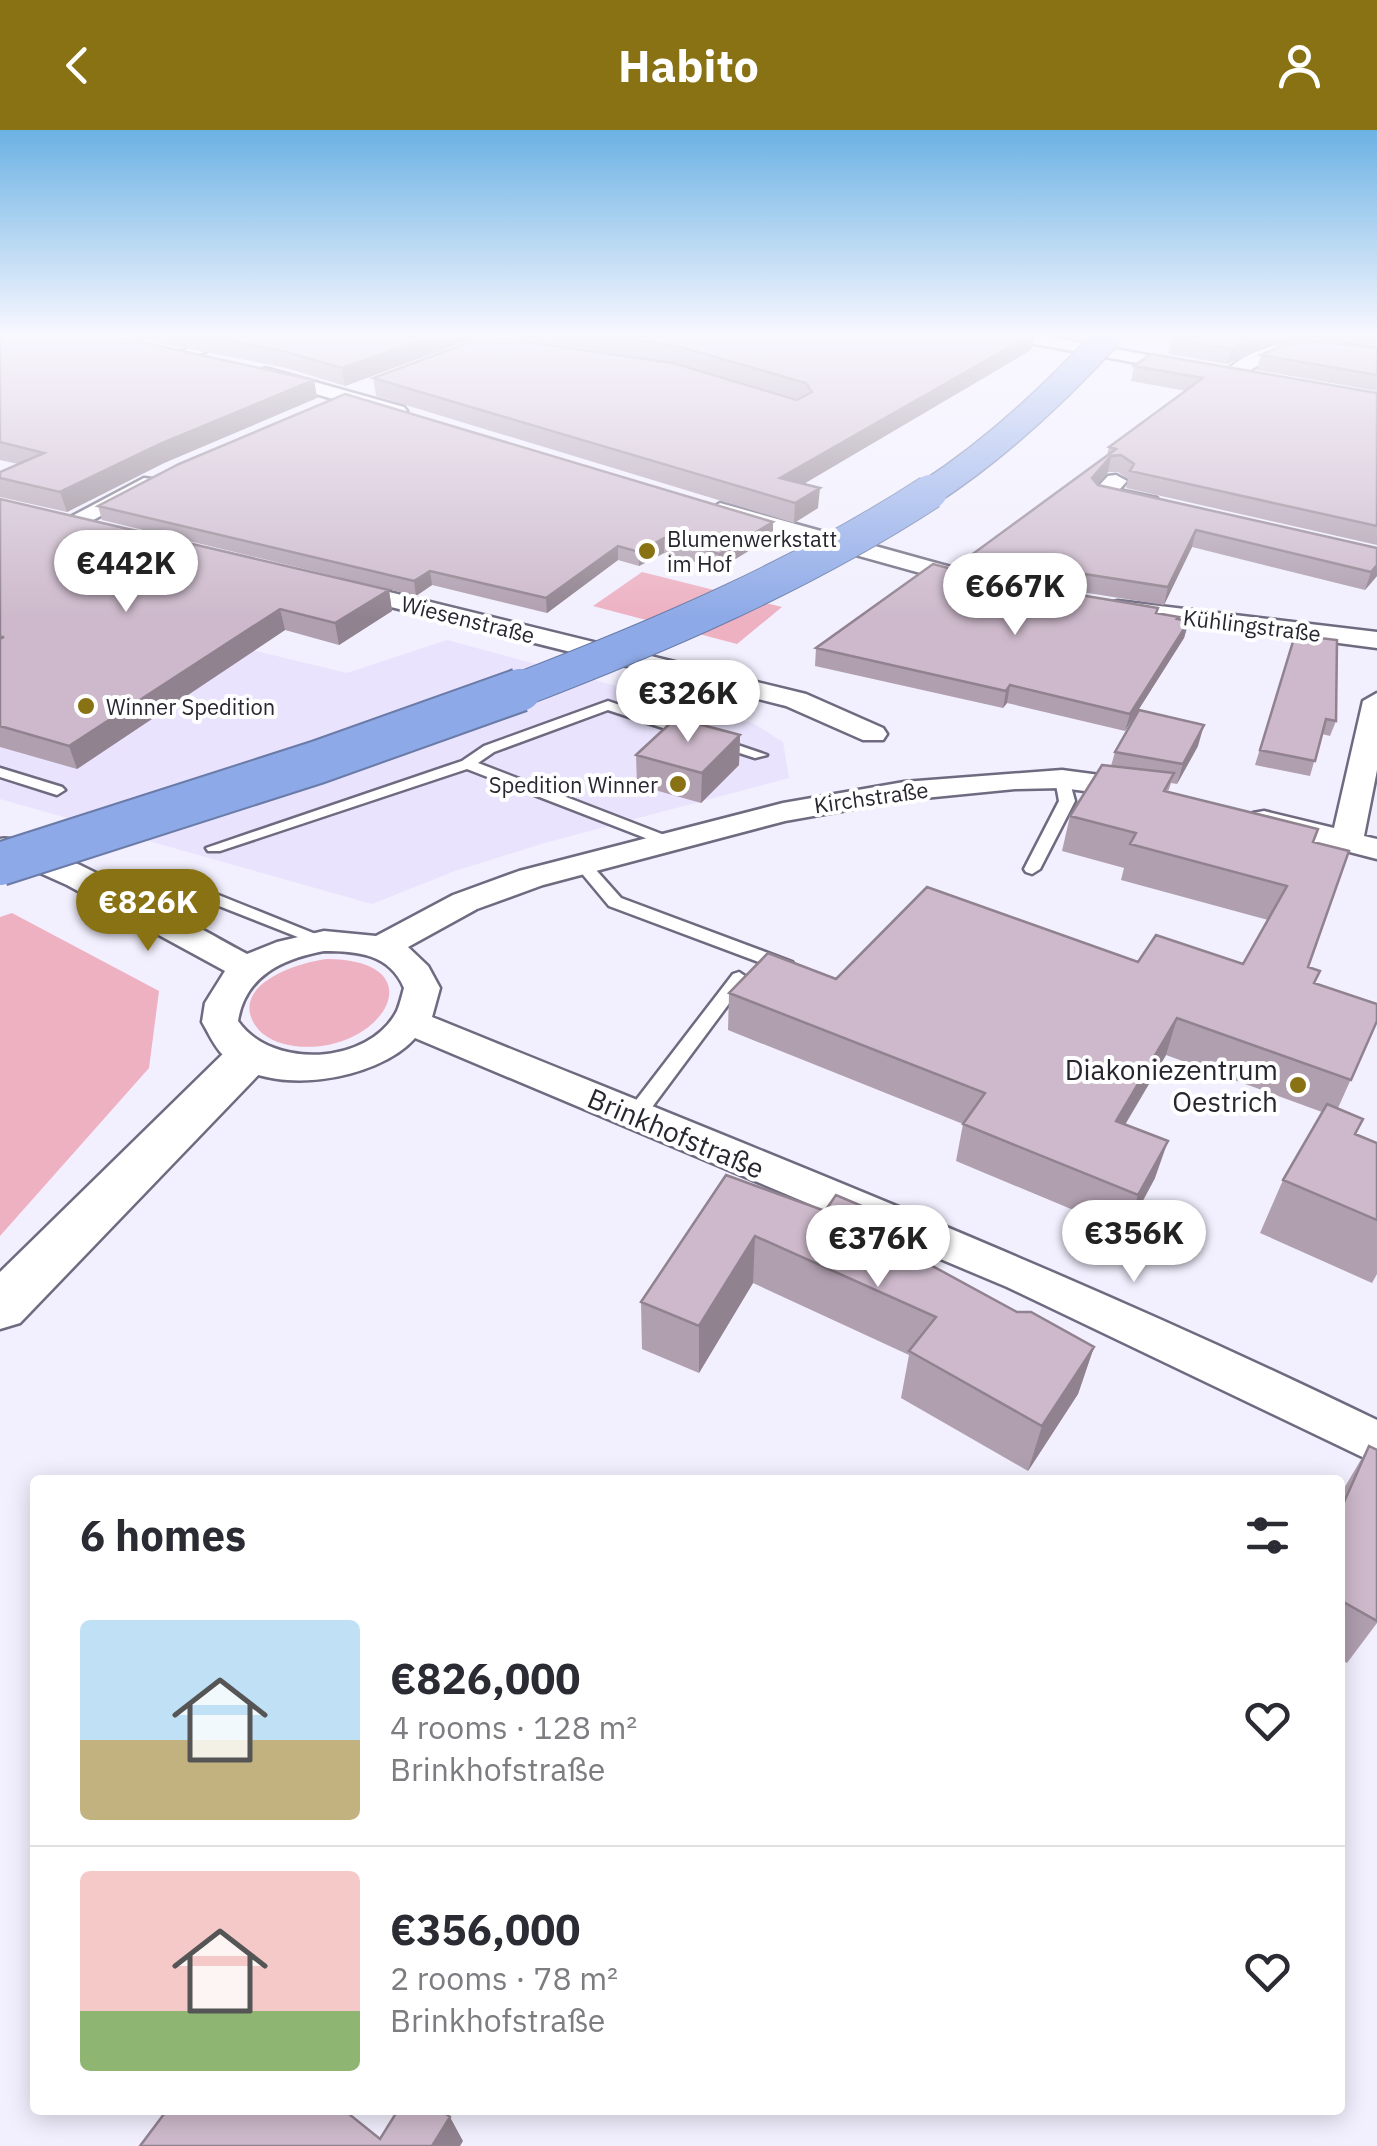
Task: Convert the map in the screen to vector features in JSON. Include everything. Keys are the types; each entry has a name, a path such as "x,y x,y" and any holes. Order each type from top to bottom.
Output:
{"highway":[{"path":"0,864 415,730 587,664 775,581 853,540 977,460 1012,430"}],"street":[{"path":"104,532 59,522 170,472"},
{"path":"1116,481 1103,492 1176,510"},
{"path":"695,503 995,586"},
{"name":"Wiesenstraße","path":"319,582 796,700 872,734"},
{"name":"Kühlingstraße","path":"1097,604 1377,640"},
{"path":"1377,640 1377,656"},
{"path":"1241,814 1362,845 1377,702"},
{"name":"Kirchstraße","path":"382,947 465,902 582,864 666,840 837,801 904,791 1062,779 1170,796"},
{"path":"0,844 79,878 248,969"},
{"path":"324,941 382,947 405,960 419,978 421,1000 412,1022 386,1045 337,1064 284,1067 248,1056 225,1035 220,1022 225,994 248,969 283,950 324,941"},
{"name":"Brinkhofstraße","path":"412,1022 1023,1275 1256,1382 1377,1444"},
{"path":"0,1307 248,1056"}],"lane":[{"path":"214,848 467,764 489,749 608,706 760,755"},
{"path":"467,764 666,840"},
{"path":"0,772 57,790"},
{"path":"1032,870 1067,802 1062,779"},
{"path":"582,864 615,902 807,974"},
{"path":"79,878 165,879 324,941"},
{"path":"634,1117 739,978"}],"shaded area":[{"path":"642,572 782,607 737,644 593,606"},
{"path":"0,589 347,673 447,640 753,723 783,742 789,778 548,842 455,871 372,904 0,799"},
{"path":"12,913 159,991 149,1068 0,1236 0,917"},
{"path":"327,959 362,963 382,975 389,990 386,1007 372,1024 352,1037 325,1045 294,1046 262,1033 250,1011 251,998 259,987 285,970"}],"building":[{"path":"0,430 193,430 60,492 0,478 0,472 44,453 0,442"},
{"path":"259,430 466,430 773,522 719,554 664,538 639,552 618,546 546,598 430,571 414,581 98,506 179,464"},
{"path":"549,430 864,430 780,478 820,488 795,503"},
{"path":"1132,430 1377,430 1377,526 1130,471 1134,464 1121,455 1111,456 1092,478 1098,485 1377,548 1377,565 1371,572 1196,530 1168,587 974,553 1116,449 1109,447"},
{"path":"0,499 389,590 335,623 280,609 69,746 0,726 0,639 4,637 0,637"},
{"path":"933,564 997,581 1158,608 1156,613 1189,621 1130,714 1010,685 1006,691 816,648"},
{"path":"1295,635 1337,640 1336,721 1326,719 1315,761 1260,750"},
{"path":"1139,710 1204,725 1183,764 1115,752"},
{"path":"676,718 740,735 702,773 636,755"},
{"path":"1102,765 1174,773 1164,791 1318,829 1313,842 1349,851 1308,967 1320,971 1314,983 1377,1004 1377,1021 1351,1080 1177,1018 1116,1121 1168,1141 1138,1195 963,1124 985,1093 729,993 768,953 836,979 927,887 1138,962 1156,935 1243,964 1287,886 1130,844 1136,833 1070,816"},
{"path":"1327,1104 1363,1119 1355,1134 1377,1143 1377,1220 1283,1180"},
{"path":"726,1175 825,1211 836,1195 940,1239 925,1262 1017,1312 1031,1312 1094,1347 1042,1426 909,1351 936,1317 755,1236 699,1326 641,1302"},
{"path":"1369,1446 1377,1450 1377,1621 1345,1603 1345,1500"},
{"path":"163,2115 350,2115 380,2139 395,2115 450,2117 432,2146 140,2146"}],"place":[{"name":"Blumenwerkstatt im Hof","path":"647,551"},
{"name":"Winner Spedition","path":"86,706"},
{"name":"Spedition Winner","path":"678,784"},
{"name":"Diakoniezentrum Oestrich","path":"1298,1085"}]}
